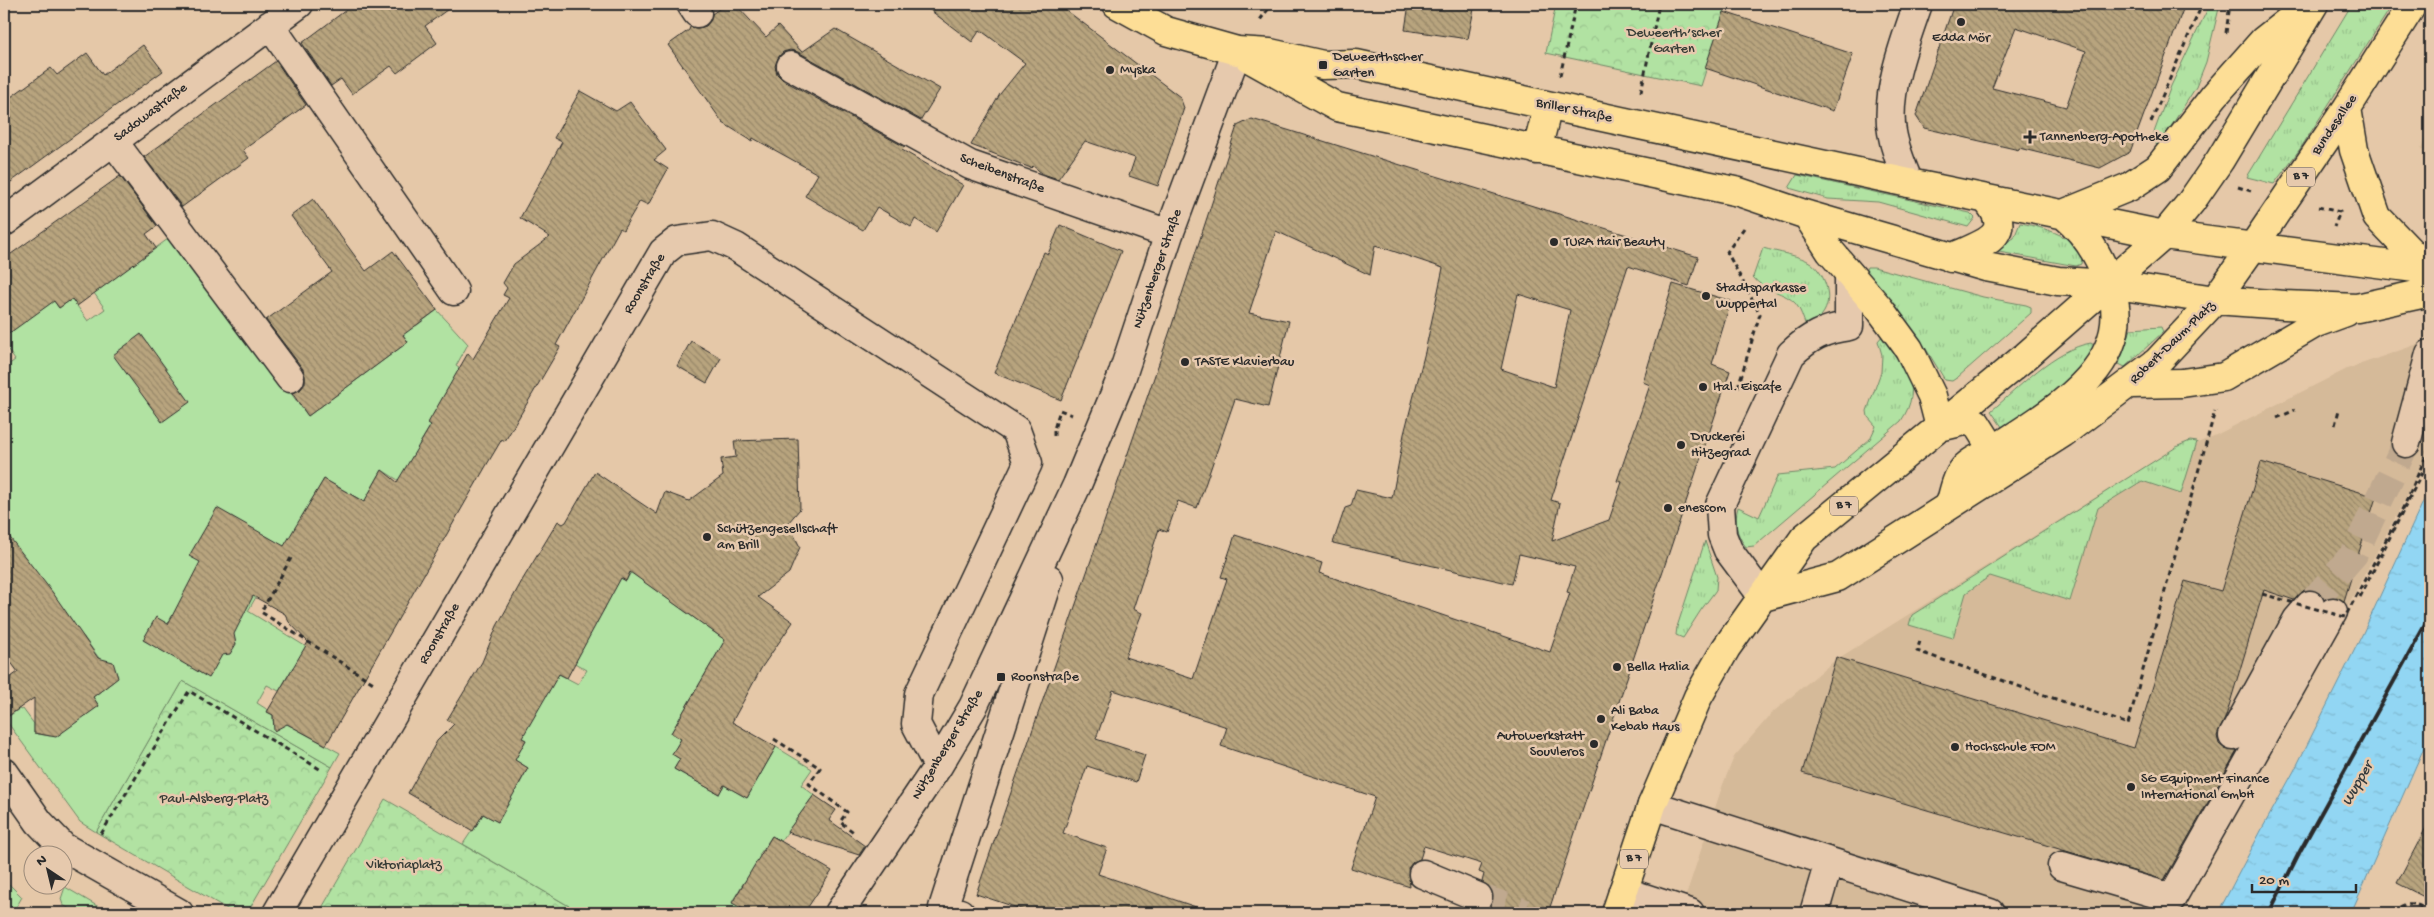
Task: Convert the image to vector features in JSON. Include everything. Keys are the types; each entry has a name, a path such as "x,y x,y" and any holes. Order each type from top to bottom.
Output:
{"main road":[{"name":"Briller Straße","path":"1117,4 1166,31 1237,51 1270,53 1323,65 1356,64 1909,183"},
{"path":"2062,214 2129,187 2158,168 2214,96 2263,41 2309,4"},
{"name":"B 7","path":"1620,902 1652,806 1698,697 1726,648 1804,538 2110,284 2164,235 2191,202 2216,166 2314,4"},
{"name":"Bundesallee","path":"2254,246 2347,108 2413,4"},
{"name":"Briller Straße","path":"1237,51 1337,107 1739,192 1807,215"},
{"path":"1538,150 1550,106"},
{"path":"2347,108 2354,150 2377,217 2429,277"},
{"path":"1909,183 2164,235 2254,246 2429,277"},
{"path":"1951,258 1986,242 1996,234 1999,226 1999,216 1986,199"},
{"path":"1950,505 1963,469 1994,450 2075,393 2107,353 2117,314 2110,284 2090,244 2078,226 2062,214"},
{"path":"1807,215 1951,258 2058,281 2110,284 2215,300"},
{"path":"1807,215 1830,252 1879,308 1909,349 1932,396 1940,427 1965,421 1976,423 1994,450"},
{"name":"B 7","path":"2215,300 2254,246"},
{"name":"Robert-Daum-Platz","path":"1950,505 2063,433 2130,384 2157,362 2215,300 2285,306 2356,308 2429,277"},
{"path":"2130,384 2182,383 2224,377 2316,323 2356,308"},
{"name":"B 7","path":"1762,597 1838,577 1950,505"}],"street":[{"name":"Sadowastraße","path":"4,222 298,4"},
{"path":"1909,183 1898,156 1892,131 1891,112 1903,48 1918,4"},
{"path":"270,25 454,291"},
{"name":"Nützenberger Straße","path":"839,913 938,766 973,707 1077,485 1121,379 1169,234 1237,51"},
{"name":"Scheibenstraße","path":"790,66 970,165 1169,234"},
{"path":"113,141 290,378"},
{"name":"Roonstraße","path":"277,913 663,252 677,241 712,236 736,247 1016,430 1028,463 919,694 916,724 938,766"},
{"path":"1762,597 1728,550 1722,534 1720,505 1791,354 1809,338 1829,329 1848,326 1849,274"},
{"path":"2418,445 2430,354"},
{"name":"Nützenberger Straße","path":"952,910 1075,499 1077,485"},
{"path":"2062,866 2172,898 2321,608 2297,620 2233,736"},
{"path":"4,772 39,822 63,847 179,913"},
{"path":"1652,806 1990,913"},
{"path":"1814,913 1829,862"},
{"path":"1422,874 1478,897"},
{"path":"1620,902 1690,913"}],"path":[{"path":"1550,106 1576,4"},
{"path":"1634,125 1659,4"},
{"path":"1736,393 1760,314 1727,252 1763,200"},
{"path":"1920,641 1917,650 2128,724 2224,377"},
{"path":"1054,433 1060,410"},
{"path":"2277,418 2295,410"},
{"path":"2335,425 2339,410"},
{"path":"2262,594 2346,617 2406,504 2418,445"},
{"path":"290,558 261,612 401,701"},
{"path":"85,860 189,691 350,787"},
{"path":"774,739 820,768 809,784 847,812 840,822 880,852"},
{"path":"2393,913 2401,905 2410,903 2430,911"}],"shaded area":[{"path":"2430,107 2430,155 2421,149 2428,129 2427,114"},
{"path":"2430,324 2430,453 2182,913 1680,913 1722,787 1734,757 1773,712 1834,661 2149,464 2216,435 2347,369 2415,345 2428,338"}],"green space":[{"name":"Deweerth’scher Garten","path":"1556,4 1727,4 1701,86 1546,53"},
{"path":"2210,4 2220,4 2206,62 2196,87 2158,147 2152,138 2171,86"},
{"path":"2352,4 2393,4 2300,149 2274,184 2247,177"},
{"path":"1797,175 1970,213 1975,218 1968,227 1878,202 1828,199 1789,188"},
{"path":"2020,223 2049,230 2070,240 2077,247 2081,255 2081,264 2076,266 1999,252 1995,249 2014,238"},
{"path":"172,236 308,416 408,342 400,330 412,321 416,326 437,310 468,344 456,366 463,371 419,445 426,449 406,485 382,470 369,493 382,500 377,509 324,479 285,547 211,568 256,597 248,611 339,667 328,685 293,667 279,691 267,685 257,703 273,715 273,721 287,724 340,753 332,767 183,681 96,832 80,822 5,719 19,709 23,709 34,724 34,733 50,736 99,706 93,697 118,676 108,661 101,661 83,636 9,660 4,664 4,616 36,591 4,554 4,368 15,360 4,344 4,337 15,329 47,291 59,308 72,299 88,321 105,309 94,293"},
{"path":"1763,248 1802,258 1817,268 1825,282 1828,298 1824,312 1816,321 1806,326 1796,304 1786,296 1763,286 1753,277"},
{"path":"1867,267 1874,267 1983,297 2026,305 2031,307 2031,313 1958,377 1952,381 1945,380 1923,344 1864,274"},
{"path":"2161,327 2163,332 2125,367 2119,364 2131,329"},
{"path":"1883,335 1904,365 1911,386 1908,408 1901,421 1754,546 1746,547 1740,538 1737,528 1738,507 1759,517 1778,475 1835,469 1870,439 1876,426 1868,417 1867,411 1881,372 1882,355 1878,341"},
{"path":"2091,343 2095,346 2095,351 2060,390 2005,431 1991,411 2050,361 2077,347"},
{"path":"2190,441 2197,442 2181,494 2142,481 2098,508 2070,601 1990,576 1966,593 1953,638 1909,625 1912,615 2178,446"},
{"path":"1705,541 1717,577 1716,590 1683,638 1676,635 1677,627"},
{"path":"636,563 643,581 725,640 671,733 681,739 672,754 680,759 674,769 719,794 724,785 747,798 776,747 812,769 801,785 814,795 781,841 772,836 759,855 767,860 752,887 744,882 732,902 739,907 735,913 581,913 463,844 483,814 498,822 509,803 496,796 505,781 518,787 528,768 515,760 526,740 517,735 559,674 578,684 587,670 571,661 605,608 613,574 626,581"},
{"name":"Paul-Alsberg-Platz","path":"183,681 332,767 247,913 234,913 96,832"},
{"name":"Viktoriaplatz","path":"385,799 581,913 319,913"},
{"path":"4,879 22,897 13,913 4,913"},
{"path":"72,891 109,913 77,913 63,905 61,899 63,894 72,894"}],"water":[{"name":"Wupper","path":"2430,487 2430,734 2351,913 2218,913 2294,771 2363,633"}],"building":[{"path":"354,4 455,4 425,26 437,43 397,73 391,66 352,94 341,79 331,86 302,43"},
{"path":"726,4 735,4 766,37 778,26 802,52 835,29 940,89 921,120 798,52 790,50 783,52 775,66 777,74 783,80 905,147 902,150 963,185 936,232 915,219 911,227 877,207 863,230 805,196 818,174 753,138 752,141 723,123 668,45 689,30 690,27 706,26 711,20 712,14"},
{"path":"922,4 1058,4 1180,97 1184,108 1158,186 1129,176 1135,158 1085,141 1058,179 1043,174 1033,166 1031,168 971,145 1000,94 1025,63 980,30 972,42"},
{"path":"1409,4 1475,4 1468,39 1405,30"},
{"path":"1954,4 2185,4 2130,152 2100,168 2019,148 2019,150 1924,128 1916,116","holes":["2016,27 2086,51 2066,107 1992,88"]},
{"path":"1724,12 1853,54 1833,111 1705,68"},
{"path":"143,45 163,71 4,187 4,102 51,68 57,75 87,53 103,75"},
{"path":"276,61 306,105 243,150 249,158 182,207 144,157"},
{"path":"580,91 616,111 630,102 666,150 654,160 668,169 648,205 640,201 623,230 620,228 556,345 560,347 505,441 502,439 486,466 326,745 287,724 274,731 273,715 267,712 308,642 289,622 285,614 253,596 234,634 236,644 230,654 222,655 209,678 143,640 156,617 168,624 200,562 189,556 217,508 284,546 324,479 364,502 382,470 397,482 431,425 428,423 468,353 473,359 509,298 503,295 507,288 503,283 514,264 550,237 520,218 562,142 554,138"},
{"path":"1252,119 1698,257 1689,286 1628,266 1551,500 1560,503 1552,541 1609,520 1622,482 1617,481 1650,385 1643,382 1673,284 1731,301 1712,364 1730,371 1548,913 1491,913 1484,911 1492,903 1494,896 1490,887 1482,882 1484,874 1479,872 1482,864 1424,846 1420,859 1413,862 1408,868 1410,887 1351,868 1375,797 1221,746 1227,727 1113,690 1096,739 1145,755 1136,782 1087,766 1063,833 1107,848 1098,874 1199,908 1199,913 1033,913 976,894 1169,334 1237,126","holes":["1276,231 1370,275 1375,245 1443,268 1425,352 1404,434 1392,498 1356,490 1351,506 1345,508 1333,543 1512,584 1519,554 1575,567 1567,592 1570,593 1550,652 1319,573 1322,563 1235,535 1221,577 1227,579 1193,679 1125,657 1142,613 1133,609 1159,529 1167,532 1178,501 1197,508 1235,399 1268,407 1289,321 1249,313","1518,294 1570,310 1554,387 1501,369"]},
{"path":"120,176 157,226 146,234 156,248 77,306 72,299 59,308 54,301 4,337 4,259"},
{"path":"313,199 366,271 393,251 437,310 403,335 408,342 308,416 292,393 300,390 305,384 303,369 266,320 332,272 291,216"},
{"path":"1060,225 1121,251 1061,400 994,373 1044,252 1048,254"},
{"path":"141,334 190,402 162,422 113,355"},
{"path":"691,341 721,358 707,383 677,366"},
{"path":"798,439 800,509 788,523 800,547 789,573 758,597 793,622 762,667 732,722 776,747 747,798 724,785 719,794 674,769 680,759 672,754 681,739 671,733 725,640 630,572 626,581 621,578 567,678 559,674 522,738 526,740 515,760 528,768 498,822 483,814 473,831 408,793 437,741 454,724 447,720 482,662 497,626 523,579 558,521 563,524 566,522 595,472 657,514 665,492 689,501 723,476 721,459 736,457 734,441"},
{"path":"2261,462 2376,497 2344,601 2333,596 2324,599 2320,593 2312,590 2304,590 2294,600 2264,590 2226,716 2217,736 2219,744 2225,749 2237,751 2164,880 1802,773 1836,657 2134,748 2185,581 2221,591"},
{"path":"4,530 53,593 98,658 113,662 118,678 93,697 99,706 56,737 34,733 34,698 4,719 4,682 18,672 10,661 4,661"},
{"path":"814,795 836,810 829,820 865,846 859,855 787,832"},
{"path":"2430,820 2430,900 2397,883"},
{"path":"772,836 832,871 804,913 751,913 732,903"}],"tunnel":[{"path":"2310,605 2354,554 2406,443"},
{"path":"1478,897 1525,913"}],"railway":[{"path":"2269,913 2299,853 2430,616"}],"place":[{"name":"Edda Mör","path":"1961,22"},
{"name":"Deweerthscher Garten","path":"1323,65"},
{"name":"Myska","path":"1110,70"},
{"name":"Tannenberg-Apotheke","path":"2030,137"},
{"name":"TURA Hair Beauty","path":"1554,242"},
{"name":"Stadtsparkasse Wuppertal","path":"1706,296"},
{"name":"TASTE Klavierbau","path":"1185,362"},
{"name":"Ital. Eiscafe","path":"1703,387"},
{"name":"Druckerei Hitzegrad","path":"1681,445"},
{"name":"enescom","path":"1668,508"},
{"name":"Schützengesellschaft am Brill","path":"707,537"},
{"name":"Bella Italia","path":"1617,667"},
{"name":"Roonstraße","path":"1001,677"},
{"name":"Ali Baba Kebab Haus","path":"1601,719"},
{"name":"Autowerkstatt Souvleros","path":"1594,744"},
{"name":"Hochschule FOM","path":"1955,747"},
{"name":"SG Equipment Finance International GmbH","path":"2131,787"}]}
